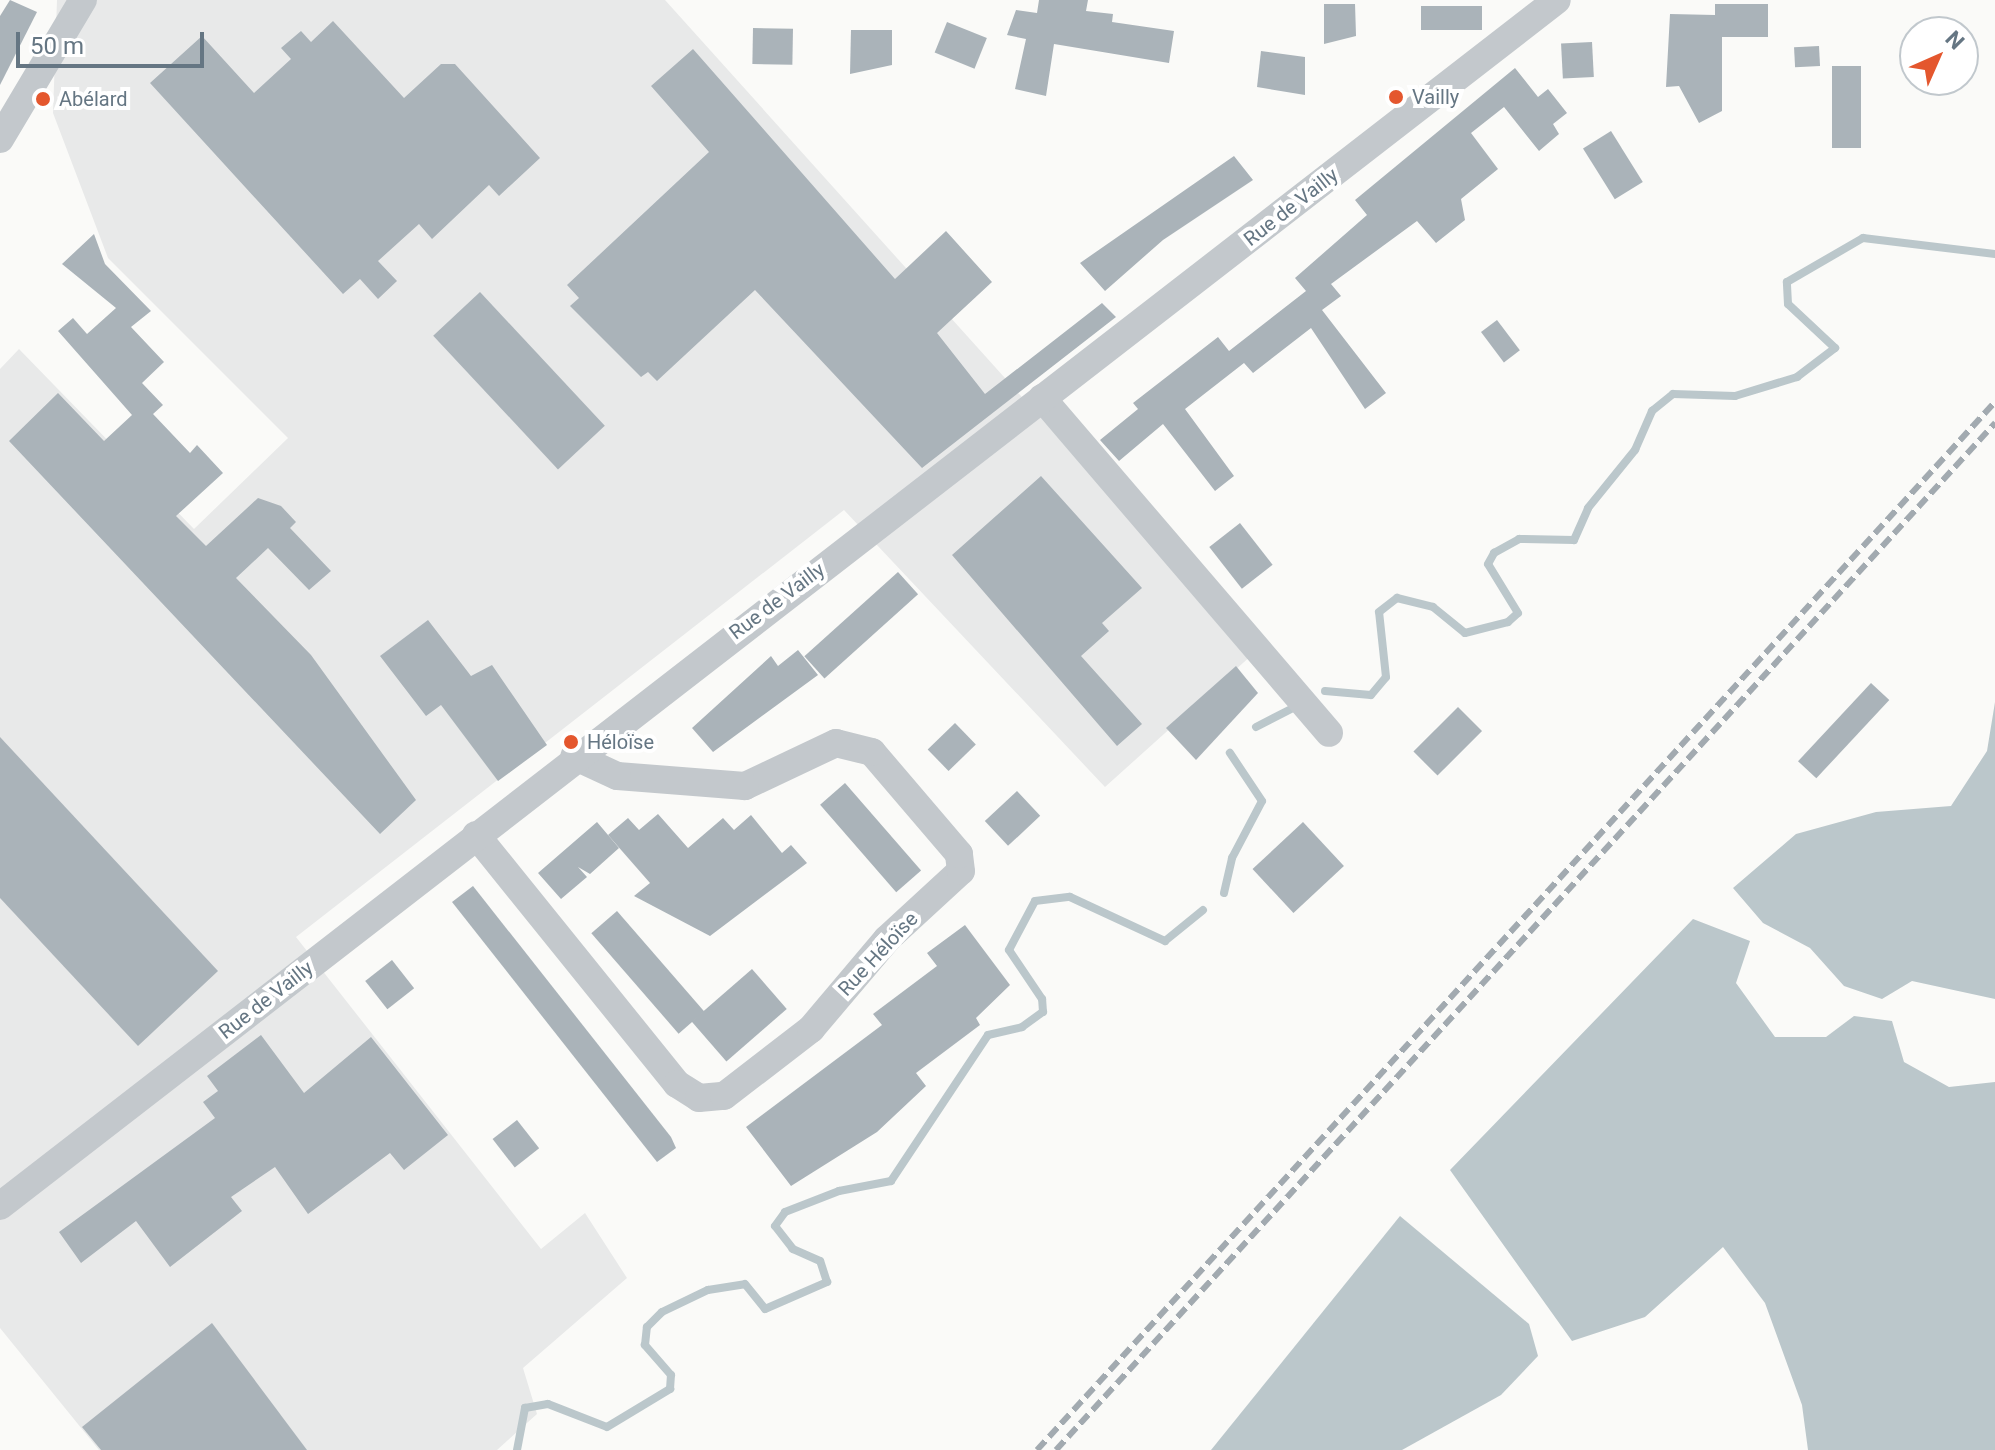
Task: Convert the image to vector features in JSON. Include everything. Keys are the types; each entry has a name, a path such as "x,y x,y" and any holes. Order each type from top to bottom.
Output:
{"street":[{"path":"0,139 83,0"},
{"name":"Rue de Vailly","path":"0,1206 574,756 1557,0"},
{"path":"1042,398 1329,733"},
{"name":"Rue Héloïse","path":"476,835 677,1084 699,1098 724,1096 811,1029 887,939 961,871 959,854 872,752 836,743 745,786 617,776 574,756"}],"shaded area":[{"path":"57,0 665,0 1253,654 1105,787 844,510 296,937 541,1249 585,1213 627,1278 523,1368 537,1414 497,1450 99,1450 0,1328 0,369 19,349 194,529 288,438 108,258 53,113"},
{"path":"1995,702 1995,999 1912,981 1882,999 1844,986 1810,948 1763,923 1733,888 1796,834 1876,812 1951,806 1987,751"},
{"path":"1693,919 1750,941 1736,983 1775,1037 1826,1037 1854,1016 1892,1021 1904,1062 1949,1087 1995,1082 1995,1450 1808,1450 1802,1405 1765,1303 1723,1247 1645,1317 1572,1341 1450,1170"},
{"path":"1400,1216 1529,1324 1538,1356 1501,1395 1402,1450 1211,1450"}],"building":[{"path":"10,0 37,12 0,85 0,16"},
{"path":"1039,0 1088,0 1086,11 1113,14 1112,22 1174,31 1169,63 1054,44 1046,96 1015,89 1026,39 1007,35 1016,10 1037,13"},
{"path":"1324,4 1355,4 1356,36 1324,44"},
{"path":"1715,4 1768,4 1768,37 1722,37 1722,111 1699,123 1679,86 1666,87 1670,14 1715,15"},
{"path":"1421,6 1482,6 1482,30 1421,30"},
{"path":"333,21 404,98 441,64 455,64 540,158 499,196 489,185 432,239 419,224 378,261 397,281 378,299 360,279 343,294 150,83 202,36 254,93 291,59 281,48 301,31 311,42"},
{"path":"947,22 987,38 975,69 935,53"},
{"path":"753,28 793,29 792,65 752,64"},
{"path":"851,30 892,30 892,65 850,74"},
{"path":"1592,42 1594,77 1563,79 1561,44"},
{"path":"1819,46 1820,66 1795,67 1794,47"},
{"path":"693,49 895,279 946,231 992,282 937,333 985,394 1102,303 1116,317 922,468 755,290 657,381 648,372 641,377 570,306 579,298 567,285 709,152 651,86"},
{"path":"1261,51 1305,57 1305,95 1257,87"},
{"path":"1832,66 1861,66 1861,148 1832,148"},
{"path":"1515,68 1538,97 1548,89 1567,113 1553,124 1559,134 1539,151 1504,107 1471,133 1498,169 1461,199 1465,220 1436,243 1417,221 1331,284 1341,296 1322,310 1386,393 1365,409 1311,328 1253,373 1244,363 1185,409 1234,476 1215,491 1163,424 1119,461 1100,440 1138,409 1133,403 1218,337 1229,351 1306,291 1295,278 1367,215 1355,200"},
{"path":"1611,131 1643,182 1615,199 1583,148"},
{"path":"1234,156 1253,180 1163,240 1105,291 1080,263"},
{"path":"94,234 105,264 151,311 131,327 164,362 142,383 163,405 153,414 190,453 197,445 223,473 176,516 206,546 258,498 281,506 296,522 290,528 331,571 309,590 268,548 236,578 311,655 416,800 380,834 9,441 58,393 104,441 132,415 58,331 73,318 87,334 116,308 62,264"},
{"path":"480,292 605,426 558,469 433,336"},
{"path":"1497,320 1520,350 1504,362 1481,332"},
{"path":"1041,476 1142,588 1102,623 1109,631 1081,656 1142,724 1117,746 952,555"},
{"path":"1240,523 1273,565 1242,589 1209,547"},
{"path":"898,572 918,594 824,679 804,656"},
{"path":"428,620 471,676 492,665 547,745 498,781 441,705 426,716 380,656"},
{"path":"798,650 818,675 713,752 692,728 771,656 778,666"},
{"path":"1236,666 1258,693 1196,760 1166,728"},
{"path":"1871,683 1889,700 1816,778 1798,761"},
{"path":"1458,707 1482,731 1437,776 1413,752"},
{"path":"955,723 976,745 949,771 928,749"},
{"path":"0,737 218,971 138,1046 0,898"},
{"path":"845,783 921,871 896,892 820,805"},
{"path":"1017,791 1040,816 1008,846 985,821"},
{"path":"658,814 688,848 723,818 734,830 751,815 782,853 791,845 807,863 710,936 634,896 650,883 608,835 628,818 639,830"},
{"path":"597,822 619,848 590,874 578,867 587,877 561,899 538,873"},
{"path":"1303,822 1344,866 1293,913 1253,869"},
{"path":"473,886 671,1137 676,1148 657,1162 452,902"},
{"path":"617,911 704,1011 679,1034 591,933"},
{"path":"965,925 1010,985 976,1018 980,1025 916,1073 926,1086 877,1132 791,1186 746,1127 882,1025 873,1014 937,966 927,953"},
{"path":"392,960 414,988 387,1009 365,981"},
{"path":"752,969 787,1009 726,1061 692,1021"},
{"path":"261,1035 304,1093 371,1037 448,1135 404,1170 390,1153 308,1214 275,1167 231,1197 242,1211 170,1267 136,1221 81,1263 59,1232 215,1118 203,1102 218,1091 207,1076"},
{"path":"517,1120 539,1148 515,1167 493,1139"},
{"path":"212,1323 307,1450 101,1450 82,1427"}],"waterway":[{"path":"1325,691 1371,695 1386,677 1379,612 1397,598 1433,607 1465,633 1508,622 1518,613 1488,564 1494,553 1519,539 1574,540 1588,508 1635,450 1652,411 1673,394 1735,396 1797,377 1835,348 1788,304 1787,282 1863,238 1995,254"},
{"path":"1256,727 1297,706"},
{"path":"1224,893 1232,858 1262,801 1230,753"},
{"path":"517,1450 525,1408 548,1404 607,1427 670,1389 671,1375 645,1345 647,1327 662,1312 708,1290 745,1284 765,1309 827,1282 820,1261 793,1249 775,1226 785,1212 839,1191 891,1181 988,1035 1022,1027 1043,1012 1042,999 1009,950 1035,901 1070,897 1165,941 1203,910"}],"railway":[{"path":"1037,1450 1995,402"},
{"path":"1056,1450 1995,423"}],"place":[{"name":"Vailly","path":"1396,97"},
{"name":"Abélard","path":"43,99"},
{"name":"Héloïse","path":"571,742"}]}
